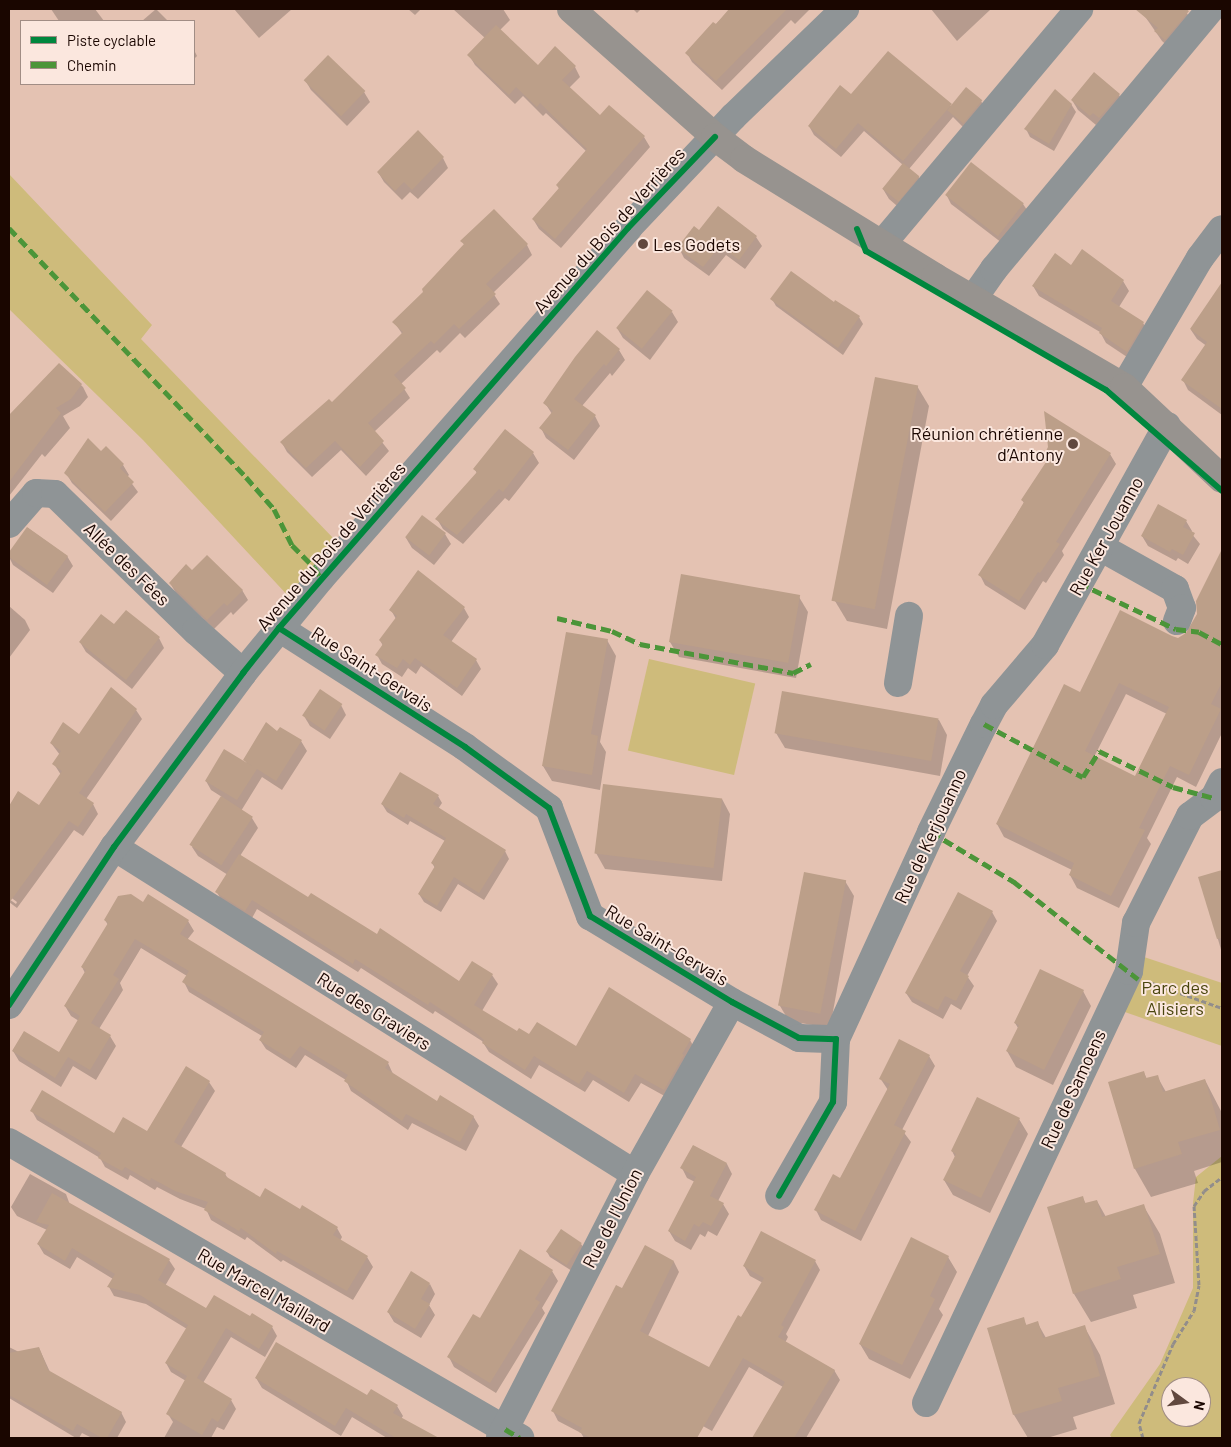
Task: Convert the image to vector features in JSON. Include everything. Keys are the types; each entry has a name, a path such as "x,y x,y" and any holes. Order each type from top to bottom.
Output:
{"main road":[{"path":"571,9 715,137 767,174 973,299 1124,387 1222,479"}],"street":[{"name":"Avenue du Bois de Verrières","path":"9,1005 114,847 243,673 279,628 628,228 715,137 845,9"},
{"path":"882,244 1079,9"},
{"path":"973,299 994,269 1212,9"},
{"path":"1124,387 1200,258 1222,229"},
{"name":"Rue Ker Jouanno","path":"1045,645 1167,426"},
{"name":"Allée des Fées","path":"9,524 36,493 55,494 189,624 243,673"},
{"path":"1100,547 1175,589 1182,608 1177,621"},
{"path":"898,683 910,616"},
{"name":"Rue Saint-Gervais","path":"279,628 465,747 549,808 590,916 732,1002 799,1038 836,1039"},
{"name":"Rue de Kerjouanno","path":"836,1039 931,832 994,705 1045,645"},
{"name":"Rue de Samoens","path":"926,1402 1129,971 1136,923 1190,816 1214,798 1222,782"},
{"name":"Rue des Graviers","path":"114,847 635,1174"},
{"name":"Rue de l'Union","path":"508,1435 635,1174 732,1002"},
{"path":"779,1196 833,1102 836,1039"},
{"name":"Rue Marcel Maillard","path":"9,1142 508,1435"}],"path":[{"path":"1148,982 1222,1008"},
{"path":"1143,1438 1138,1424 1173,1344 1194,1311 1199,1285 1194,1206 1204,1191 1222,1177"}],"green space":[{"path":"9,174 152,325 141,339 335,540 290,598 143,440 9,309"},
{"path":"649,659 755,684 734,775 628,751"},
{"name":"Parc des Alisiers","path":"1144,957 1222,983 1222,1046 1122,1011"},
{"path":"1222,1156 1222,1438 1112,1438 1110,1435 1160,1364 1193,1288 1193,1203 1196,1177"}],"building":[{"path":"729,9 787,9 716,81 685,53 713,22 716,24"},
{"path":"1135,9 1186,9 1189,11 1165,40 1154,31 1158,28"},
{"path":"496,25 538,65 555,46 576,66 562,80 600,115 609,105 645,136 555,239 532,219 559,188 556,185 587,149 540,103 537,107 516,87 509,95 467,55"},
{"path":"888,51 952,104 903,161 858,123 836,149 808,126 840,85 851,94"},
{"path":"328,55 365,91 341,116 304,80"},
{"path":"1094,72 1120,94 1099,118 1093,113 1090,116 1071,100"},
{"path":"966,87 982,100 963,124 947,110"},
{"path":"1055,89 1072,104 1049,144 1024,129"},
{"path":"418,130 444,157 412,190 404,182 395,191 377,172"},
{"path":"971,162 1024,203 998,236 945,195"},
{"path":"903,163 919,176 899,202 882,189"},
{"path":"718,206 757,236 739,260 720,246 703,267 677,248 694,226 699,230"},
{"path":"494,209 528,244 486,284 496,294 459,329 454,324 434,344 431,341 394,375 406,388 368,423 384,441 360,467 335,441 306,468 280,442 329,399 332,402 403,332 392,322 423,292 422,289 464,244 460,241"},
{"path":"1082,249 1124,280 1111,301 1144,322 1127,352 1099,333 1102,328 1032,286 1055,253 1071,265"},
{"path":"791,271 834,302 835,300 860,316 838,348 770,299"},
{"path":"1222,282 1222,409 1181,380 1207,342 1190,329"},
{"path":"647,290 673,311 642,349 616,328"},
{"path":"597,330 620,349 606,366 604,364 574,399 596,415 568,450 539,428 553,411 543,403 575,357"},
{"path":"59,363 82,384 71,399 56,408 61,413 9,482 9,415"},
{"path":"875,377 918,385 875,609 831,601"},
{"path":"1044,411 1111,453 1056,542 1060,544 1040,573 1038,572 1019,601 978,575 1024,502 1021,500 1050,456 1045,453 1048,447"},
{"path":"505,429 534,452 503,492 499,489 457,535 435,519 477,472 473,469"},
{"path":"88,438 101,451 106,446 124,464 120,468 134,482 105,512 64,473"},
{"path":"1158,504 1187,520 1183,527 1195,533 1183,555 1172,549 1170,552 1141,536"},
{"path":"422,515 446,533 429,555 405,537"},
{"path":"27,527 68,556 47,585 9,557 9,552"},
{"path":"1222,549 1222,682 1211,704 1221,709 1189,775 1170,766 1139,828 1145,830 1111,896 1069,875 1074,863 996,824 1064,684 1080,692 1120,610 1178,638 1186,633 1197,614 1196,601","holes":["1119,683 1169,707 1135,776 1085,751"]},
{"path":"207,555 243,590 227,606 224,603 207,620 169,583 186,564 192,570"},
{"path":"418,570 465,607 443,635 477,659 457,688 415,658 410,665 403,659 397,668 375,655 383,644 379,640 397,616 389,610"},
{"path":"681,574 800,595 788,663 669,642"},
{"path":"126,610 160,637 126,680 79,642 101,614 114,624"},
{"path":"566,632 608,639 591,734 598,736 592,775 542,766"},
{"path":"111,687 137,709 79,793 94,803 78,827 69,821 9,903 9,806 18,791 39,805 62,771 52,764 61,751 50,743 63,722 79,734"},
{"path":"320,689 342,704 324,731 302,716"},
{"path":"782,691 939,719 931,761 775,733"},
{"path":"266,722 277,731 280,727 302,740 276,781 257,769 237,800 205,781 224,749 252,766 243,760"},
{"path":"400,772 439,795 433,804 506,850 479,893 454,877 437,906 418,894 435,866 431,863 446,838 406,814 404,818 381,804"},
{"path":"603,784 722,799 714,868 594,853"},
{"path":"221,796 253,817 221,865 189,845"},
{"path":"239,854 308,897 311,893 377,934 380,928 459,981 472,961 493,974 474,1005 517,1031 519,1028 529,1034 537,1022 576,1046 609,987 691,1039 664,1090 635,1074 624,1093 587,1071 579,1084 534,1056 525,1070 482,1043 484,1040 475,1032 430,1002 428,1005 355,959 353,964 252,900 245,911 215,892"},
{"path":"1222,870 1222,938 1217,939 1198,877"},
{"path":"804,872 846,880 820,1014 778,1006"},
{"path":"958,892 993,911 960,971 969,976 956,1001 945,996 938,1010 905,993"},
{"path":"131,894 143,902 148,894 189,920 180,934 389,1062 385,1068 437,1101 440,1095 474,1116 460,1142 406,1114 402,1121 344,1081 348,1075 300,1046 290,1059 259,1040 264,1032 182,982 189,971 135,939 113,975 119,979 91,1023 111,1035 90,1070 68,1057 55,1078 12,1051 24,1031 59,1052 80,1016 64,1006 86,970 81,967 108,923 104,920 118,896"},
{"path":"1040,969 1084,990 1044,1070 1006,1051 1019,1025 1014,1023"},
{"path":"899,1039 930,1055 894,1125 906,1131 855,1231 814,1210 833,1174 840,1178 890,1084 879,1079"},
{"path":"186,1066 210,1081 174,1142 226,1173 225,1176 260,1197 265,1188 300,1209 302,1205 338,1227 333,1235 368,1256 347,1291 277,1251 276,1254 241,1228 239,1231 204,1210 208,1202 175,1191 151,1178 150,1181 125,1167 122,1171 98,1158 101,1153 30,1111 42,1090 114,1133 123,1117 147,1131"},
{"path":"1144,1071 1146,1078 1158,1075 1163,1092 1205,1079 1220,1130 1178,1142 1182,1154 1134,1169 1108,1082"},
{"path":"977,1097 1020,1118 981,1198 943,1180 956,1154 951,1151"},
{"path":"693,1145 727,1163 710,1196 724,1203 711,1226 703,1222 699,1227 694,1224 685,1241 668,1231 696,1177 680,1168"},
{"path":"52,1193 170,1259 158,1280 206,1308 214,1295 250,1316 252,1313 273,1326 259,1349 226,1328 197,1378 232,1399 218,1422 212,1418 202,1435 166,1414 187,1376 165,1363 188,1325 140,1295 107,1287 115,1274 72,1248 65,1261 37,1244 49,1225 36,1222"},
{"path":"1083,1196 1085,1203 1097,1200 1102,1217 1144,1204 1160,1254 1117,1267 1121,1279 1073,1294 1047,1207"},
{"path":"561,1229 582,1243 567,1265 546,1251"},
{"path":"761,1231 816,1260 781,1325 784,1327 778,1337 835,1370 794,1438 752,1438 785,1382 743,1358 697,1438 591,1438 579,1432 582,1428 551,1411 616,1285 622,1288 645,1245 674,1261 640,1331 709,1367 738,1315 741,1317 764,1278 743,1266"},
{"path":"911,1237 949,1256 930,1296 935,1299 902,1365 859,1344"},
{"path":"520,1249 553,1270 535,1299 540,1302 490,1383 447,1357 473,1314 480,1318"},
{"path":"411,1271 430,1283 421,1299 430,1304 415,1329 387,1312"},
{"path":"1024,1317 1026,1325 1038,1321 1043,1338 1085,1325 1100,1376 1058,1388 1062,1401 1013,1415 987,1328"},
{"path":"276,1342 367,1395 371,1389 398,1405 393,1413 439,1438 396,1438 346,1408 335,1426 255,1378"},
{"path":"39,1347 48,1370 122,1412 107,1438 102,1438 77,1424 73,1431 9,1395 9,1353"}],"marked path":[{"path":"9,228 246,477 274,509 292,545 314,567 321,578"},
{"path":"1079,583 1176,629 1199,632 1222,644"},
{"path":"557,618 612,631 640,644 793,673 811,664"},
{"path":"984,724 1083,777 1099,751 1173,787 1214,798"},
{"path":"931,832 1013,881 1138,979"},
{"path":"505,1429 520,1438"}],"cycle path":[{"path":"9,1005 114,847 243,673 279,628 628,228 715,137"},
{"path":"857,229 866,251 1106,390 1222,491"},
{"path":"279,628 465,747 549,808 590,916 732,1002 799,1038 836,1039 833,1102 779,1196"}],"place":[{"name":"Les Godets","path":"643,244"},
{"name":"Réunion chrétienne d’Antony","path":"1073,444"}]}
